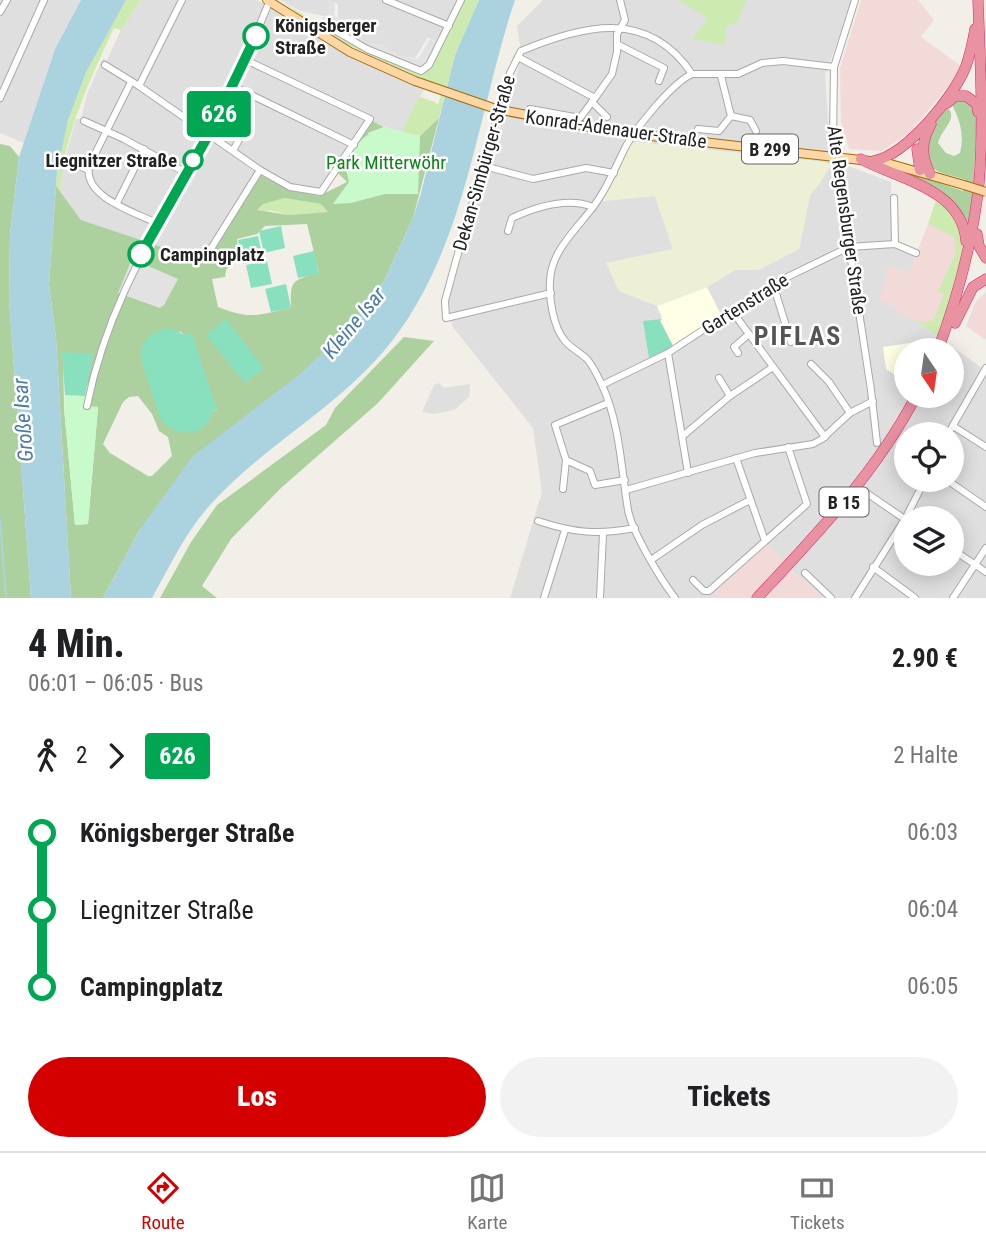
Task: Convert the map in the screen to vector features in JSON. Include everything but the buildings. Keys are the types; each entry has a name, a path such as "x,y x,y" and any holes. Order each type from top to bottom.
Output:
{"highway":[{"path":"980,0 986,105"},
{"path":"874,161 900,150 927,122 954,87 965,67 980,0"},
{"path":"955,323 983,198 980,0"},
{"path":"930,174 922,152 924,139 938,114 950,99 960,94 973,100 977,104 984,133 976,204 968,255 942,338"},
{"path":"919,170 917,147 927,122"},
{"path":"861,159 932,191 952,206 964,224 968,255"},
{"path":"977,234 979,246 986,258"},
{"path":"949,338 973,287 986,279"},
{"name":"B 15","path":"757,598 839,509 861,481 909,408"},
{"name":"B 15","path":"764,598 858,492 897,440 915,408"}],"main road":[{"name":"Konrad-Adenauer-Straße","path":"269,1 350,52 435,89 498,110 559,123 635,134 874,161 919,170 986,192"}],"street":[{"path":"0,12 7,0"},
{"path":"0,98 44,0"},
{"path":"139,86 182,0"},
{"path":"386,0 449,26"},
{"path":"329,27 367,49 421,71 429,65 461,0"},
{"path":"530,109 580,118 612,74 617,34 625,20 620,0"},
{"name":"Alte Regensburger Straße","path":"855,0 834,67 833,142 873,401 877,443"},
{"path":"87,406 95,367 122,292 209,134 246,60 269,1"},
{"name":"Dekan-Simbürger-Straße","path":"551,293 446,318 445,301 498,110 513,64 521,51 568,34 621,27 639,32 670,49 681,58 692,74"},
{"path":"617,44 664,68 659,81"},
{"path":"518,57 594,100 607,117"},
{"path":"105,65 260,170 290,187 319,193 370,118 246,60"},
{"path":"675,598 651,559 628,511 625,480 602,386 588,361 565,341 558,329 550,278 559,252 593,207 626,147 681,80 692,74 738,74 769,62 798,61 834,67"},
{"path":"721,76 731,116"},
{"path":"131,82 88,170 91,182 102,197 158,223"},
{"path":"233,86 354,145"},
{"path":"698,129 719,131 731,116"},
{"path":"731,116 750,120 756,131"},
{"path":"85,121 144,149 186,173"},
{"path":"233,151 248,122"},
{"path":"117,203 144,149"},
{"path":"69,161 88,170"},
{"path":"484,166 533,179 586,168 614,173"},
{"path":"207,255 260,170"},
{"path":"894,198 895,244"},
{"path":"508,231 512,218 521,214 574,202 593,207"},
{"name":"Gartenstraße","path":"602,386 668,353 773,284 849,247 895,244 916,253"},
{"path":"773,284 791,342"},
{"path":"732,311 825,437"},
{"path":"738,353 734,347 749,334"},
{"path":"668,353 684,435 688,472"},
{"path":"811,364 840,396 850,413"},
{"path":"684,435 730,396 773,367"},
{"path":"955,422 985,372"},
{"path":"719,378 730,396"},
{"path":"626,490 736,458 813,444 825,437 850,413 873,401"},
{"path":"563,489 566,460 555,425 608,404"},
{"path":"964,433 986,447"},
{"path":"693,580 704,591 709,591 807,503 788,447"},
{"path":"736,458 765,541"},
{"path":"566,460 590,471 595,485 625,480"},
{"path":"964,492 986,507"},
{"path":"867,494 894,511"},
{"path":"651,559 702,525 750,499"},
{"path":"538,522 565,530 603,534 635,528"},
{"path":"544,598 565,530"},
{"path":"600,598 603,534"},
{"path":"855,598 894,536"},
{"path":"953,598 986,548"},
{"path":"964,556 986,572"},
{"path":"873,567 915,598"},
{"path":"805,573 831,598"}],"shaded area":[{"path":"0,0 81,0 55,49 24,143 0,133"},
{"path":"141,0 257,0 342,53 424,90 401,133 370,121 324,193 319,196 289,190 204,261 81,220 60,192 61,174 76,119 81,119 87,94 103,58 107,60 121,30"},
{"path":"280,0 461,0 440,44 428,37 415,58 398,56 382,45 368,44 352,31 338,30 338,4 329,1 328,16 324,16 301,11"},
{"path":"543,0 853,0 825,75 831,162 891,182 892,247 913,254 915,259 909,273 889,266 897,311 940,338 894,338 894,408 964,408 964,355 986,371 986,598 824,598 799,576 714,587 719,598 510,598 542,492 533,428 452,326 448,301 519,66 521,51 517,26","holes":["635,142 824,162 833,167 829,167 810,195 799,249 758,270 735,270 707,287 607,263 673,249 655,196 603,201 629,146"]},
{"path":"861,0 918,0 934,20 921,37 961,66 952,82 909,133 882,151 849,149 841,123 840,68"},
{"path":"328,1 335,3 334,16 337,17 338,30 352,31 368,44 382,45 398,56 418,59 430,39 440,44 429,65 421,71 409,69 346,42 321,27 321,19 328,15"},
{"path":"635,142 824,162 834,167 829,168 810,195 799,249 758,270 735,270 707,287 657,306 619,291 606,263 673,249 655,196 603,200 629,146"},
{"path":"928,224 960,238 936,335 896,311 897,307 879,300 889,265 909,273"},
{"path":"132,259 178,279 160,308 118,293"},
{"path":"707,287 721,315 673,346 660,320 662,318 657,306"},
{"path":"986,292 986,340 966,326 976,301"},
{"path":"894,345 894,374 886,369 883,347"},
{"path":"439,383 444,388 470,384 469,397 454,410 435,414 422,412 434,385"},
{"path":"766,543 824,598 719,598 714,588"}],"green space":[{"path":"126,0 141,0 121,30 114,28 87,87 67,149 60,192 56,186 60,157 75,98 86,71"},
{"path":"462,0 479,0 455,55 439,118 420,136 401,133 418,99 421,97 438,105 443,89 331,37 282,1 346,42 409,69 420,71"},
{"path":"678,0 746,0 737,23 725,28 725,45 692,39 706,22 706,17"},
{"path":"970,100 977,113 974,175 976,183 969,238 963,217 883,167 908,172 963,191 966,180 934,169 928,163 925,147 932,128 946,106 950,110 951,119 938,143 946,153 954,156 960,153 960,126 950,101"},
{"path":"439,118 413,218 384,281 348,329 140,529 103,598 71,598 56,338 49,285 56,186 81,220 204,261 260,175 289,190 319,196 347,182 338,173 370,120 384,127 368,133 408,179 420,136","holes":["284,198 321,204 328,212 289,215 257,210 263,204","307,224 319,273 303,277 294,283 291,308 247,315 218,307 212,279 225,277 226,270 239,258 237,239 257,234 265,226","179,331 185,335 217,410 212,412 206,424","63,352 88,386 85,406 98,408 88,524 75,525 64,408","138,396 152,414 159,431 168,437 172,456 152,476 110,453 103,444 123,402 129,397"]},
{"name":"Park Mitterwöhr","path":"384,127 420,136 418,194 385,194 351,203 333,204 349,182 345,166 356,147 369,134"},
{"path":"0,144 10,146 19,157 10,235 9,299 31,598 0,598"},
{"path":"937,197 949,208 957,222 963,237 964,253 939,337 915,320 927,323 929,320 933,321 944,294 938,291 956,253 954,237 928,224"},
{"path":"284,198 321,204 329,212 289,215 256,210 269,201"},
{"path":"281,226 285,248 264,253 259,231"},
{"path":"258,236 263,259 243,264 238,240"},
{"path":"314,251 319,274 298,278 293,256"},
{"path":"267,261 272,284 251,288 246,265"},
{"path":"286,284 291,308 271,312 265,289"},
{"path":"226,319 264,368 245,383 206,335"},
{"path":"662,319 660,321 673,346 649,358 643,321"},
{"path":"170,328 185,335 192,333 217,410 212,412 204,427 190,433 174,430 161,420 141,357 142,346 148,338 156,332"},
{"path":"404,337 434,341 378,403 281,488 231,539 202,586 217,598 160,598 191,542 217,505 326,425 335,408"},
{"path":"62,352 93,354 85,396 65,395"},
{"path":"65,395 85,396 85,406 98,407 88,524 75,525"}],"water":[{"name":"Große Isar","path":"81,0 126,0 86,72 68,120 57,172 49,285 56,338 71,598 31,598 9,299 10,235 19,157 55,49"},
{"name":"Kleine Isar","path":"479,0 515,0 456,214 441,256 422,295 398,333 356,380 233,481 202,514 152,598 103,598 140,529 193,456 300,374 348,329 384,281 413,218 455,55"}],"waterway":[{"path":"0,519 6,598"}],"bus line":[{"name":"626","path":"141,254 209,134 256,36"}],"place":[{"name":"Königsberger Straße","path":"256,36"},
{"name":"Liegnitzer Straße","path":"193,160"},
{"name":"Campingplatz","path":"141,254"}],"district":[{"name":"PIFLAS","path":"798,336"}]}
